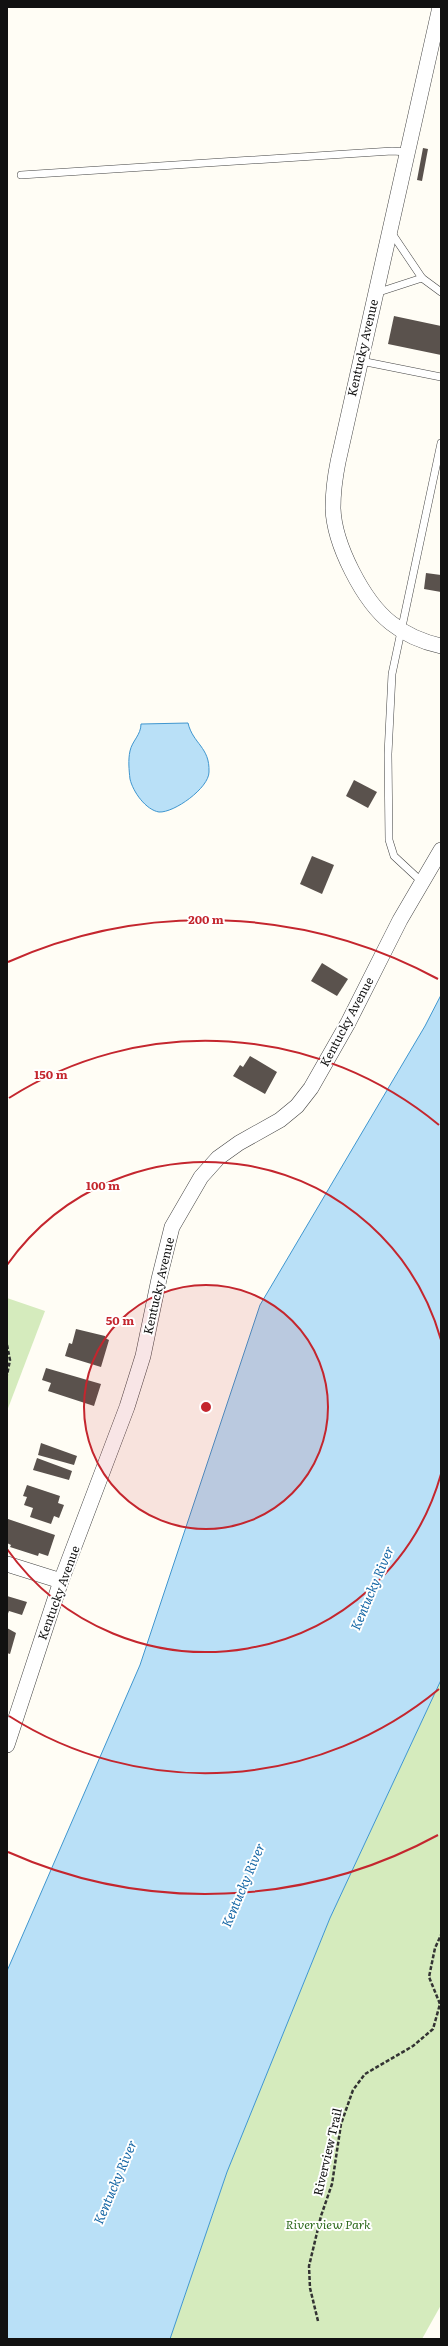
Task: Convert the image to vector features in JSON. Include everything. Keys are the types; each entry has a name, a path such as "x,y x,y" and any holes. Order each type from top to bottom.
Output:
{"street":[{"name":"Kentucky Avenue","path":"440,7 338,462 333,509 337,532 354,574 377,609 390,623 402,631 419,640 441,646"},
{"name":"Kentucky Avenue","path":"7,1745 61,1581 110,1457 143,1356 159,1279 172,1227 201,1177 218,1158 239,1143 280,1120 297,1106 311,1088 348,1022 400,920 441,850"},
{"path":"7,1564 61,1581"}],"lane":[{"path":"21,175 392,151 408,152"},
{"path":"390,230 422,278 441,292"},
{"path":"376,293 422,278"},
{"path":"361,361 441,377"},
{"path":"422,882 394,856 389,840 388,754 392,674 441,443"}],"path":[{"path":"7,1345 10,1360 7,1375"},
{"name":"Riverview Trail","path":"318,2321 310,2288 309,2266 321,2216 332,2184 341,2124 353,2090 365,2074 412,2046 433,2029 440,2004 429,1977 435,1948 441,1935"}],"green space":[{"path":"7,1298 45,1311 7,1411"},
{"name":"Riverview Park","path":"441,1680 441,2305 422,2339 170,2339 227,2172 330,1918"}],"water":[{"path":"188,723 190,730 207,757 209,772 207,778 197,792 181,804 165,811 154,811 149,808 137,795 130,779 129,754 131,747 140,731 141,724"},
{"name":"Kentucky River","path":"441,995 441,1680 330,1918 227,2172 170,2339 7,2339 7,1971 140,1665 260,1305 425,1026"}],"building":[{"path":"423,148 428,149 422,181 417,180"},
{"path":"394,316 441,326 441,355 388,344"},
{"path":"426,573 441,575 441,592 424,589"},
{"path":"354,780 377,792 368,808 346,796"},
{"path":"312,856 334,865 322,894 300,884"},
{"path":"322,963 348,979 337,996 311,981"},
{"path":"250,1056 277,1072 265,1094 233,1076 240,1065 243,1067"},
{"path":"76,1329 105,1336 105,1338 109,1340 101,1367 65,1356 69,1343 72,1344"},
{"path":"46,1368 101,1384 94,1406 48,1391 51,1383 42,1380"},
{"path":"41,1443 77,1456 74,1465 38,1455"},
{"path":"37,1458 72,1471 69,1480 33,1470"},
{"path":"27,1485 60,1496 58,1503 64,1505 59,1518 54,1516 51,1524 30,1517 33,1508 24,1505 27,1497 23,1496"},
{"path":"8,1519 55,1535 48,1556 39,1553 38,1556 10,1547 11,1545 7,1543"},
{"path":"7,1596 27,1602 22,1615 9,1611 7,1616"},
{"path":"7,1628 16,1633 10,1654 7,1653"}]}
